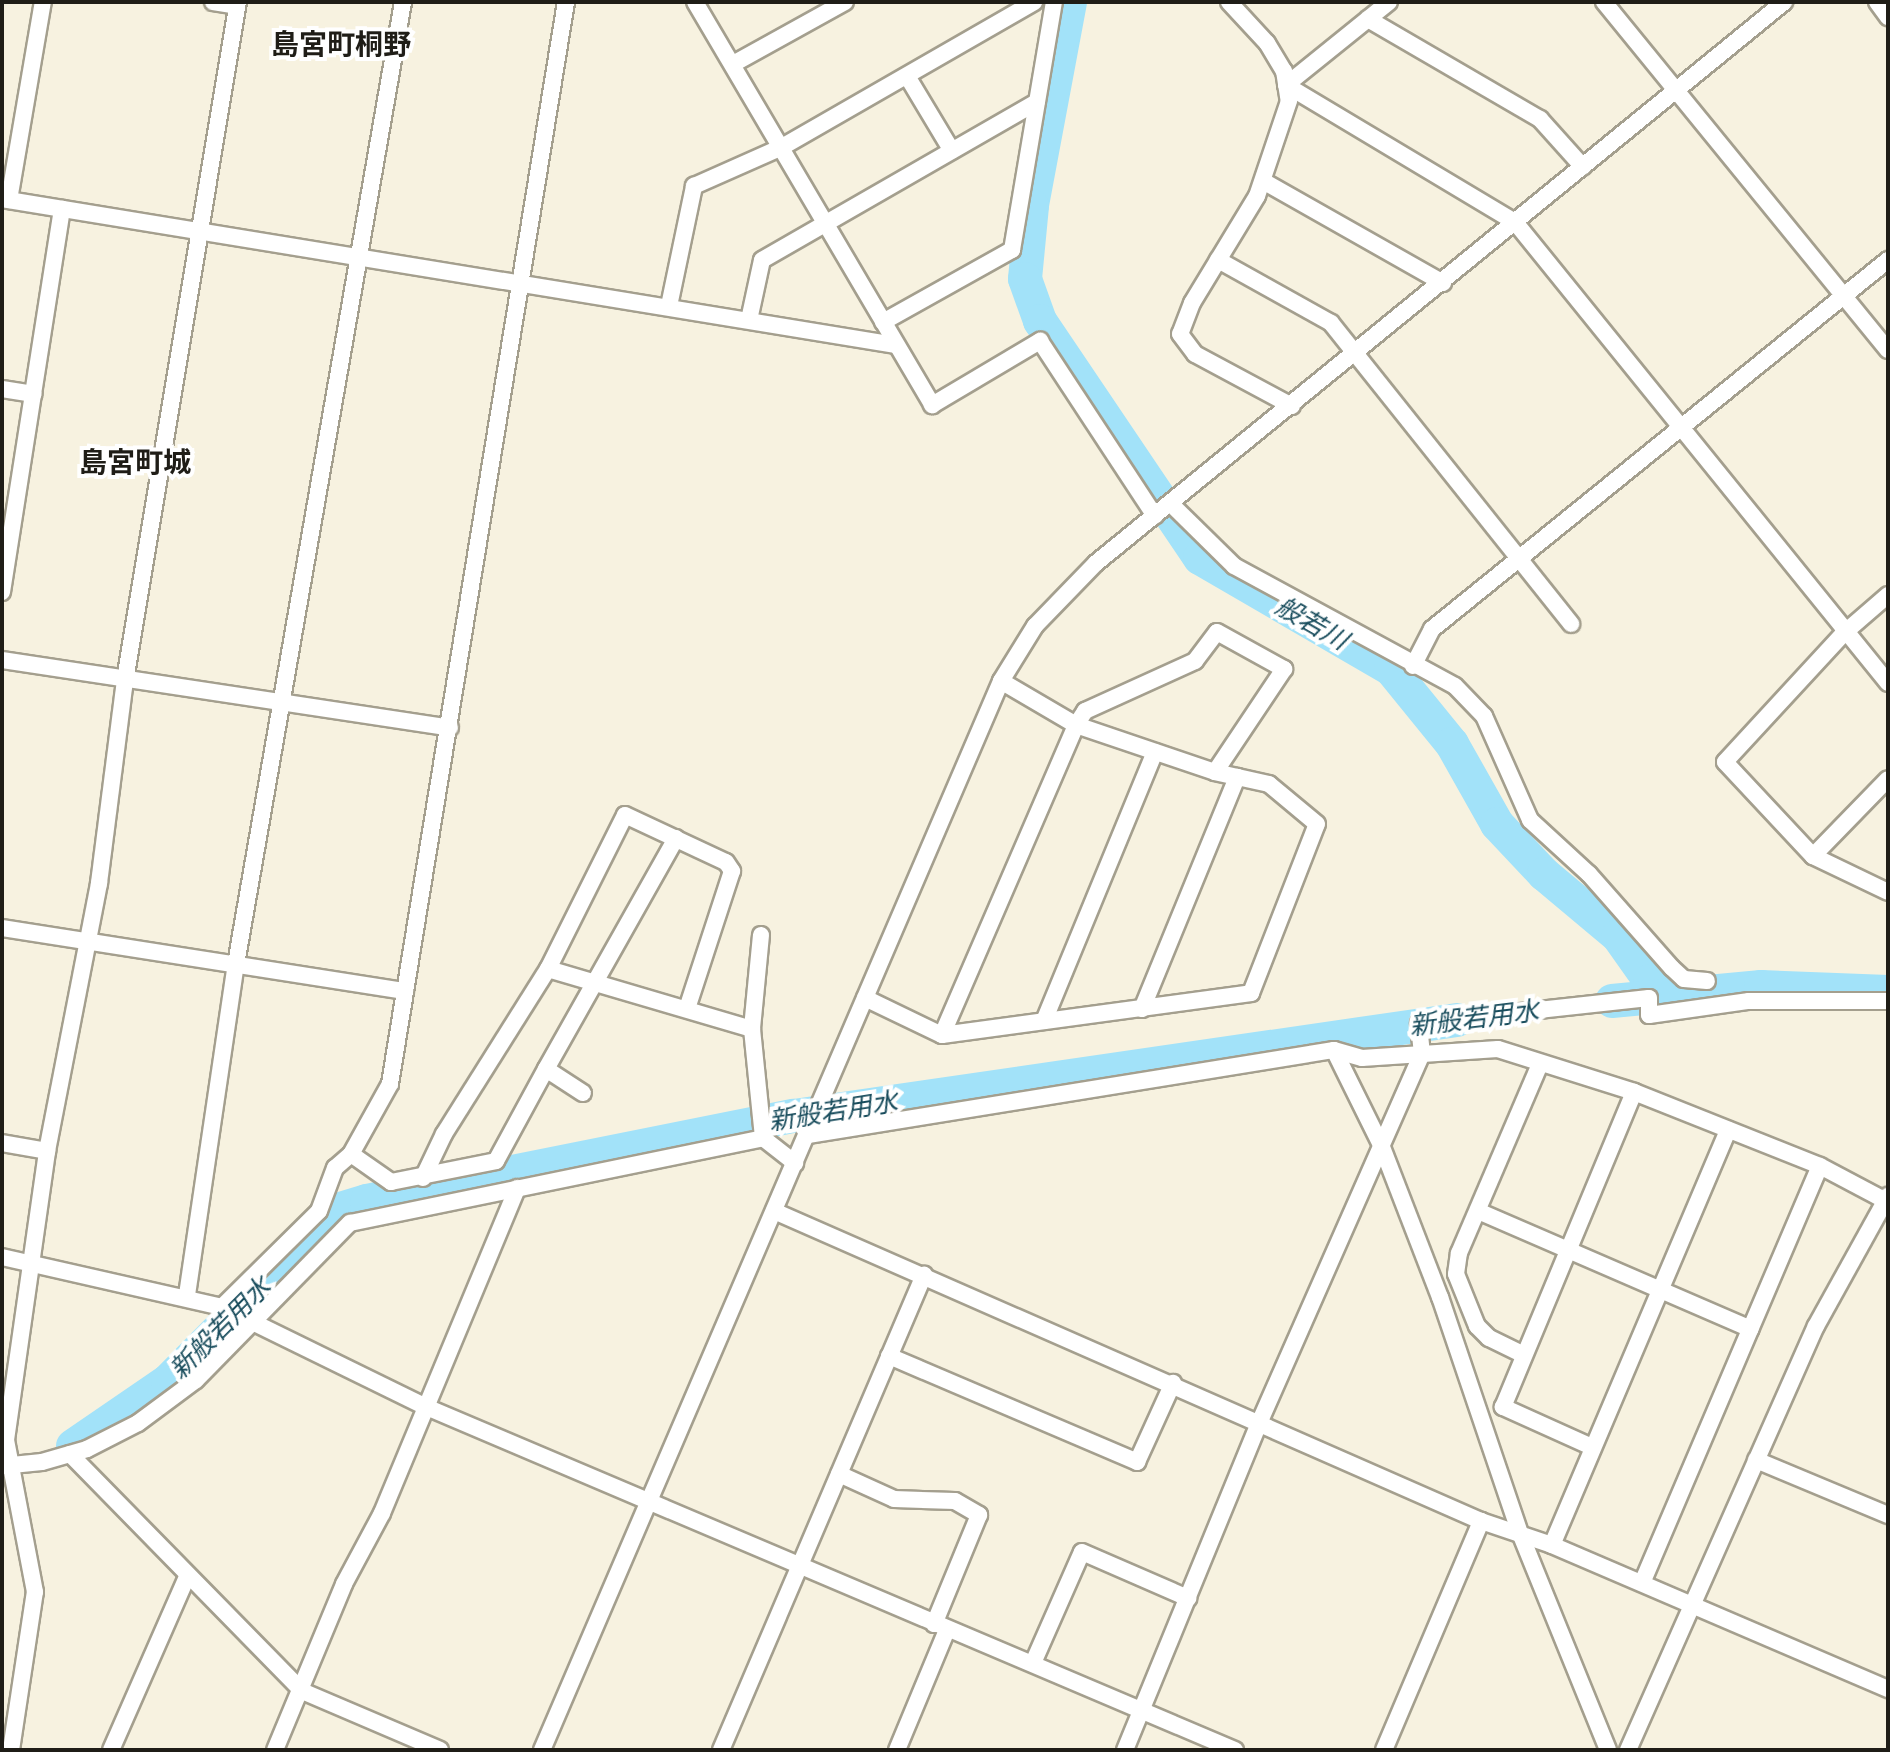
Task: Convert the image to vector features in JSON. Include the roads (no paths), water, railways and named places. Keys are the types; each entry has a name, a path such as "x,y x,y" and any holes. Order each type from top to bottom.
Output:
{"street":[{"path":"43,2 6,199 361,258 521,281 896,345"},
{"path":"11,1750 35,1592 4,1465 6,1440 47,1151 89,941 125,680 237,4 213,2"},
{"path":"187,1295 236,964 285,703 403,2"},
{"path":"225,1310 319,1211 335,1168 351,1154 390,1084 566,2"},
{"path":"695,2 932,405 1040,341 1155,516"},
{"path":"733,64 845,2"},
{"path":"669,306 694,186 782,147 1034,2"},
{"path":"883,322 1012,250 1054,2"},
{"path":"1229,2 1267,43 1286,85 1289,101 1263,181 1180,334 1195,354 1292,406"},
{"path":"1286,85 1389,2"},
{"path":"1604,2 1888,350"},
{"path":"542,1750 647,1499 810,1130 1001,681 1059,596 1784,2"},
{"path":"1877,2 1888,17"},
{"path":"1368,19 1540,119 1583,167"},
{"path":"907,76 952,151"},
{"path":"1286,85 1515,222 1793,564 1843,634 1888,683"},
{"path":"749,320 762,260 1037,102"},
{"path":"1263,181 1443,283"},
{"path":"2,592 62,209"},
{"path":"1218,260 1331,323 1571,624"},
{"path":"1413,666 1432,629 1678,426 1888,260"},
{"path":"2,389 34,394"},
{"path":"2,482 20,487"},
{"path":"1171,504 1234,566 1413,666 1455,686 1484,716 1530,820 1589,874 1684,979 1707,981"},
{"path":"1888,595 1843,634 1725,762 1813,856 1888,892"},
{"path":"942,1035 1076,725 1085,711 1195,661 1217,632 1284,669 1215,772"},
{"path":"2,660 450,728"},
{"path":"865,998 942,1035 1251,993 1317,824 1269,784 1215,772 1076,725 1001,681"},
{"path":"1044,1021 1155,752"},
{"path":"1142,1009 1237,777"},
{"path":"1813,856 1888,779"},
{"path":"423,1178 444,1134 548,969 619,820 629,816 726,862 732,871 687,1009"},
{"path":"351,1154 391,1182 496,1161 676,838"},
{"path":"2,928 405,991"},
{"path":"761,935 752,1029 763,1138 795,1163"},
{"path":"548,969 752,1029"},
{"path":"1125,1750 1260,1421 1422,1054 1419,1023 1649,998 1649,1015 1762,1000 1888,1001"},
{"path":"810,1130 1334,1050 1362,1058 1498,1049 1634,1092 1820,1166 1887,1199 1816,1326 1628,1750"},
{"path":"1334,1050 1382,1147 1440,1297 1520,1533 1608,1750"},
{"path":"1522,1354 1489,1338 1477,1326 1456,1274 1478,1211 1540,1064"},
{"path":"546,1069 583,1093"},
{"path":"1592,1447 1503,1407 1522,1354 1570,1250 1634,1092"},
{"path":"1552,1545 1728,1130"},
{"path":"4,1465 70,1454 138,1423 196,1380 350,1223 763,1138"},
{"path":"2,1143 47,1151"},
{"path":"1642,1583 1820,1166"},
{"path":"275,1750 517,1188"},
{"path":"774,1211 1260,1421 1481,1521 1552,1545 1888,1689"},
{"path":"1478,1211 1751,1329"},
{"path":"2,1257 187,1295 225,1310 424,1406 1235,1750"},
{"path":"721,1750 761,1664 798,1566 924,1275"},
{"path":"889,1356 1137,1462 1173,1383"},
{"path":"70,1454 187,1577 302,1691 440,1750"},
{"path":"1756,1460 1888,1515"},
{"path":"839,1474 894,1499 955,1501 979,1515 897,1750"},
{"path":"1384,1750 1481,1521"},
{"path":"1033,1663 1082,1552 1188,1598"},
{"path":"111,1750 187,1577"}],"waterway":[{"name":"般若川","path":"1070,2 1032,206 1025,279 1040,321 1200,558 1391,669 1452,744 1497,824 1544,874 1618,936 1650,981 1685,993"},
{"name":"般若川","path":"1612,1001 1761,987 1888,992"},
{"name":"新般若用水","path":"73,1446 168,1381 337,1210 367,1201 794,1116 1457,1020"}],"district":[{"name":"島宮町桐野","path":"341,44"},
{"name":"島宮町城","path":"135,462"}]}
